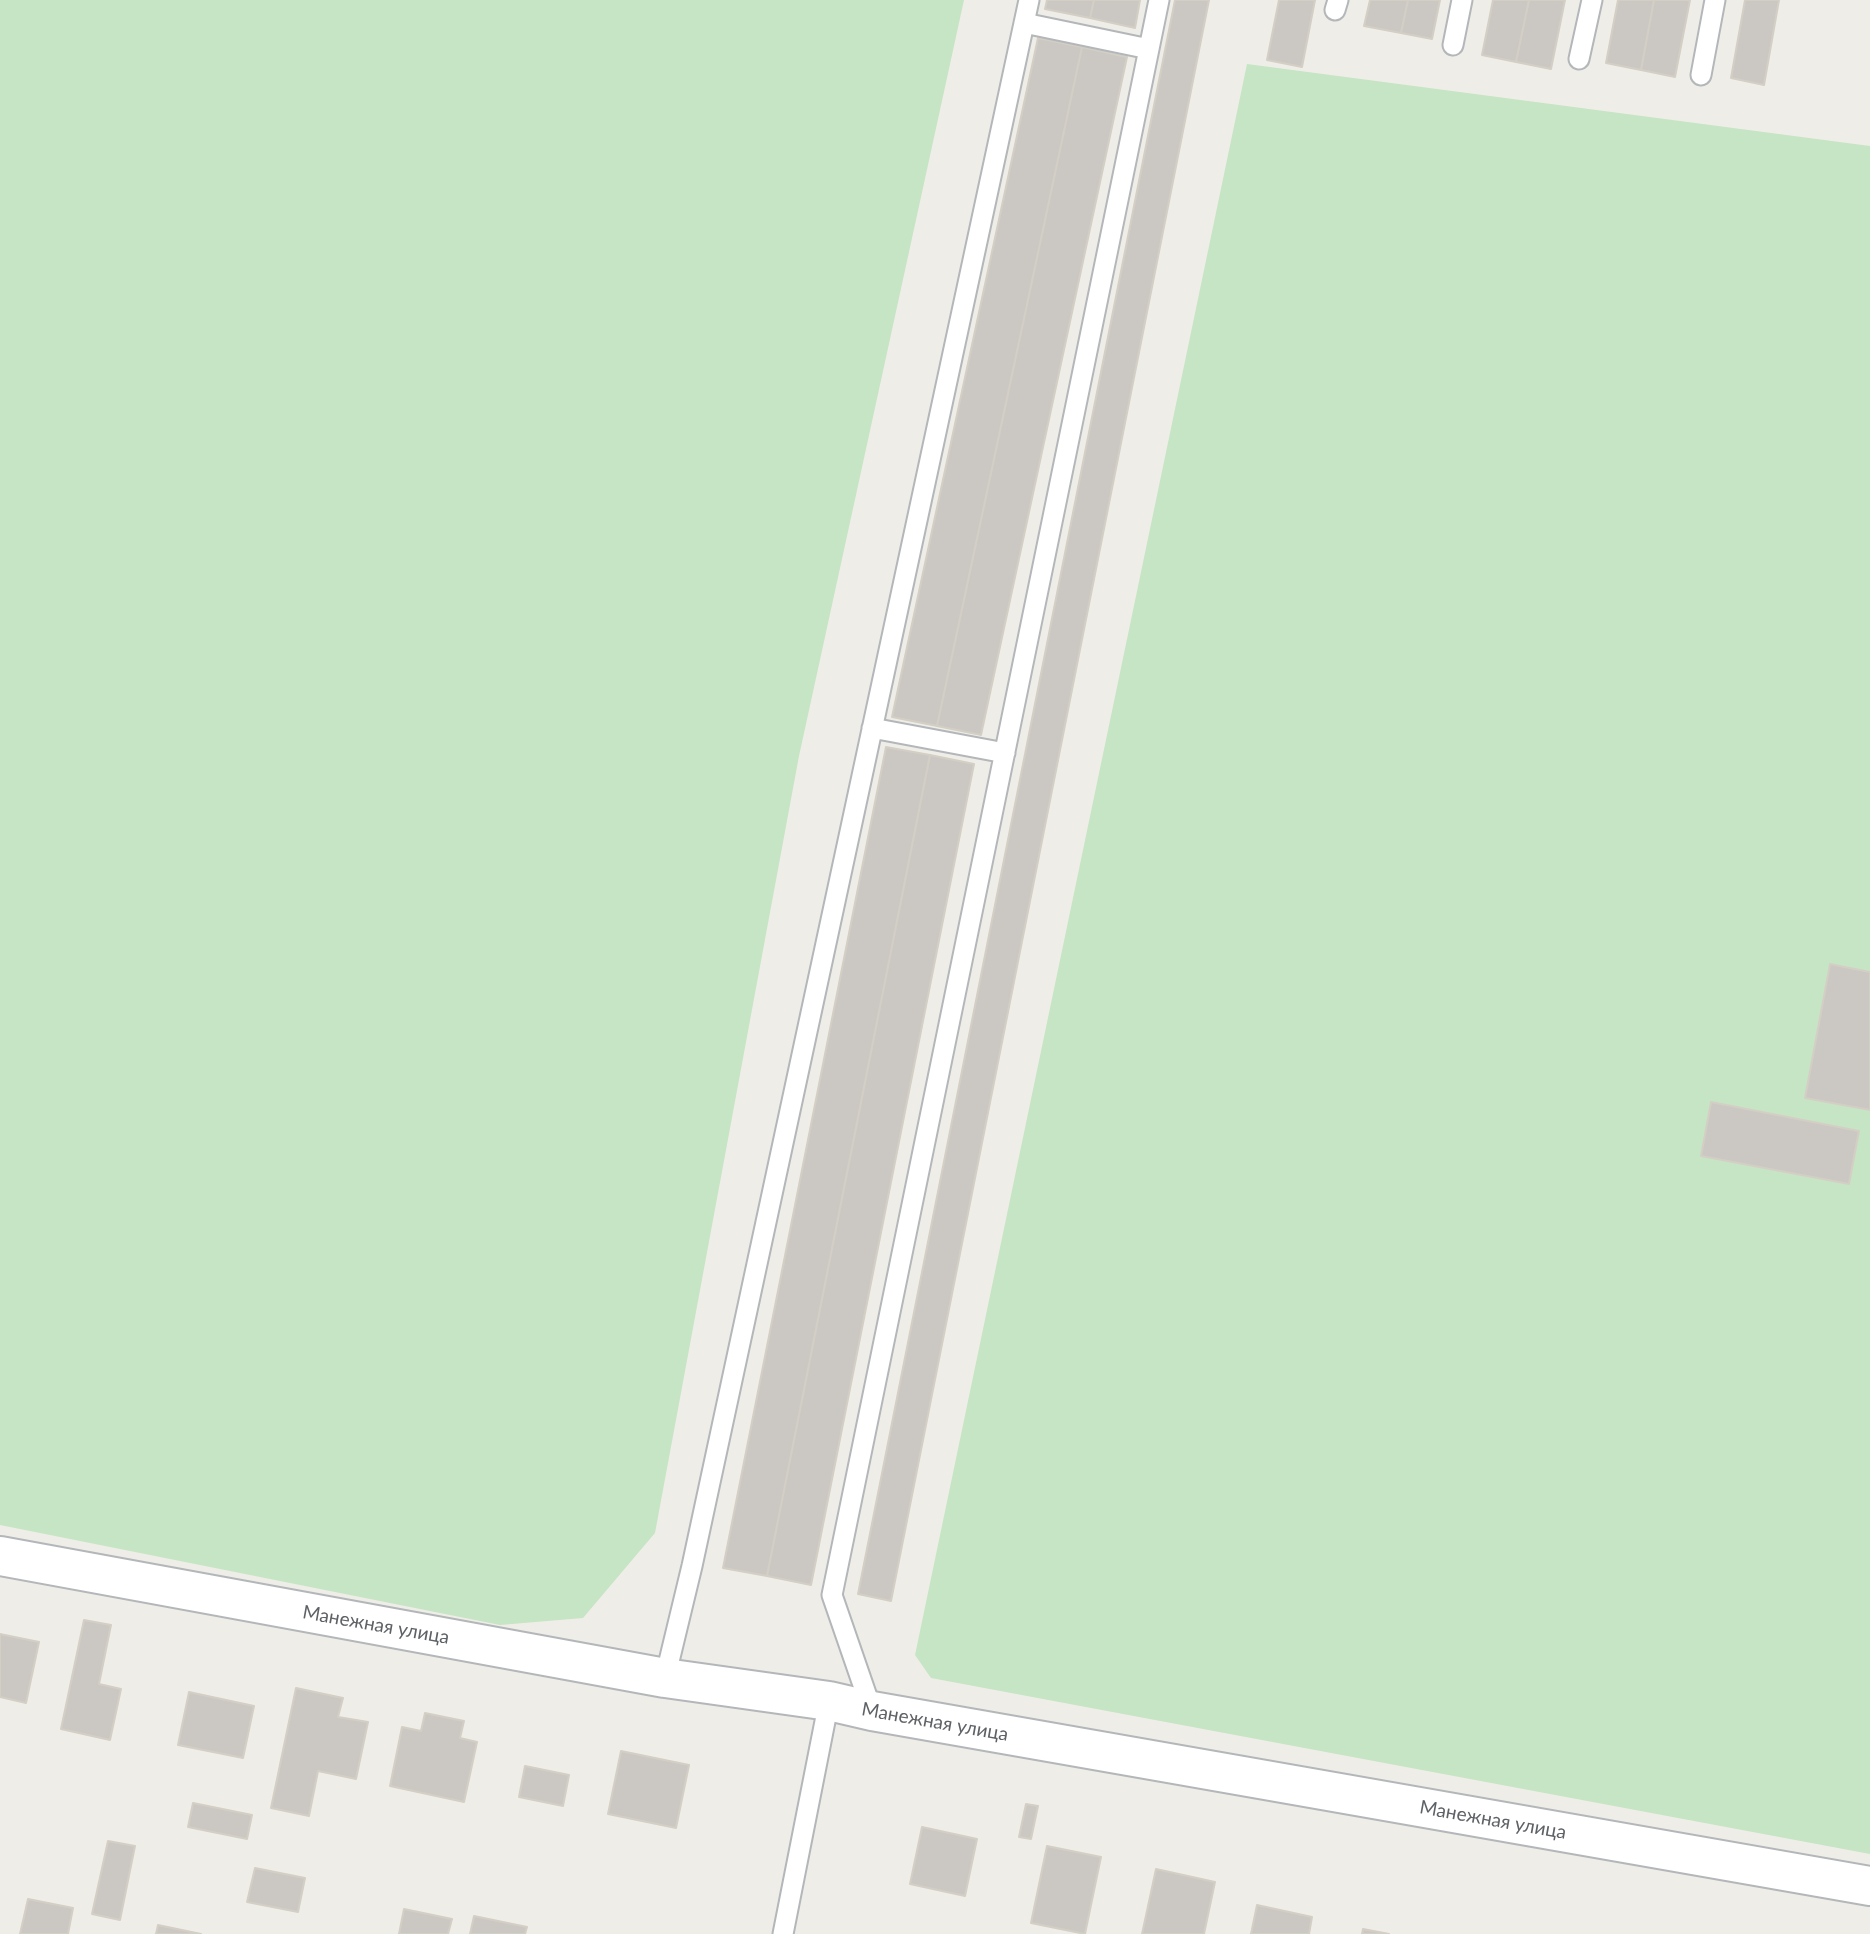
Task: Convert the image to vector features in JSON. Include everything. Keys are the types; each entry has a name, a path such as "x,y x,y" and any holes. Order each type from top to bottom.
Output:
{"street":[{"name":"Манежная улица","path":"0,1556 665,1678 829,1701 873,1711 1870,1886"}],"lane":[{"path":"665,1678 692,1566 1029,0"},
{"path":"873,1711 832,1595 1159,0"},
{"path":"1453,45 1462,0"},
{"path":"1579,59 1592,0"},
{"path":"1701,75 1715,0"},
{"path":"1024,23 1149,49"},
{"path":"872,728 1005,753"},
{"path":"783,1934 829,1701"}],"green space":[{"path":"0,0 964,0 799,756 655,1533 583,1618 500,1625 0,1525"},
{"path":"1247,64 1870,146 1870,1854 931,1678 915,1655"}],"building":[{"path":"1047,0 1094,0 1090,18 1045,9"},
{"path":"1094,0 1140,0 1135,28 1090,18"},
{"path":"1175,0 1209,0 891,1601 858,1594"},
{"path":"1279,0 1315,0 1302,67 1267,60"},
{"path":"1370,0 1408,0 1401,33 1364,26"},
{"path":"1408,0 1440,0 1432,39 1401,33"},
{"path":"1493,0 1529,0 1516,62 1482,55"},
{"path":"1529,0 1565,0 1551,69 1516,62"},
{"path":"1618,0 1654,0 1641,70 1606,63"},
{"path":"1654,0 1690,0 1675,77 1641,70"},
{"path":"1745,0 1779,0 1764,85 1731,78"},
{"path":"1038,38 1082,47 937,726 892,717"},
{"path":"1082,47 1127,57 981,735 937,726"},
{"path":"886,747 930,755 767,1576 723,1568"},
{"path":"930,755 974,764 811,1585 767,1576"},
{"path":"1830,964 1870,972 1870,1110 1805,1098"},
{"path":"1711,1102 1859,1131 1849,1184 1701,1156"},
{"path":"84,1620 111,1625 99,1684 121,1689 110,1740 61,1729"},
{"path":"0,1634 39,1642 26,1703 0,1697"},
{"path":"296,1688 343,1698 338,1717 368,1722 356,1779 318,1771 309,1816 271,1808"},
{"path":"189,1692 254,1706 243,1758 178,1745"},
{"path":"425,1713 464,1721 460,1738 477,1742 464,1802 390,1786 402,1727 421,1731"},
{"path":"621,1751 689,1765 676,1828 608,1814"},
{"path":"525,1766 569,1775 563,1806 519,1797"},
{"path":"193,1803 252,1815 247,1839 188,1827"},
{"path":"1026,1804 1038,1806 1031,1839 1019,1837"},
{"path":"922,1827 977,1839 965,1896 910,1884"},
{"path":"108,1841 135,1846 120,1920 92,1914"},
{"path":"1047,1846 1101,1857 1085,1934 1031,1923"},
{"path":"255,1868 305,1878 298,1912 247,1902"},
{"path":"1156,1869 1215,1882 1204,1934 1142,1934"},
{"path":"28,1899 73,1908 68,1934 20,1934"},
{"path":"1257,1905 1312,1917 1309,1934 1251,1934"},
{"path":"404,1909 452,1919 448,1934 399,1934"},
{"path":"474,1916 527,1927 525,1934 470,1934"},
{"path":"158,1925 201,1934 156,1934"},
{"path":"1363,1929 1389,1934 1362,1934"}]}
